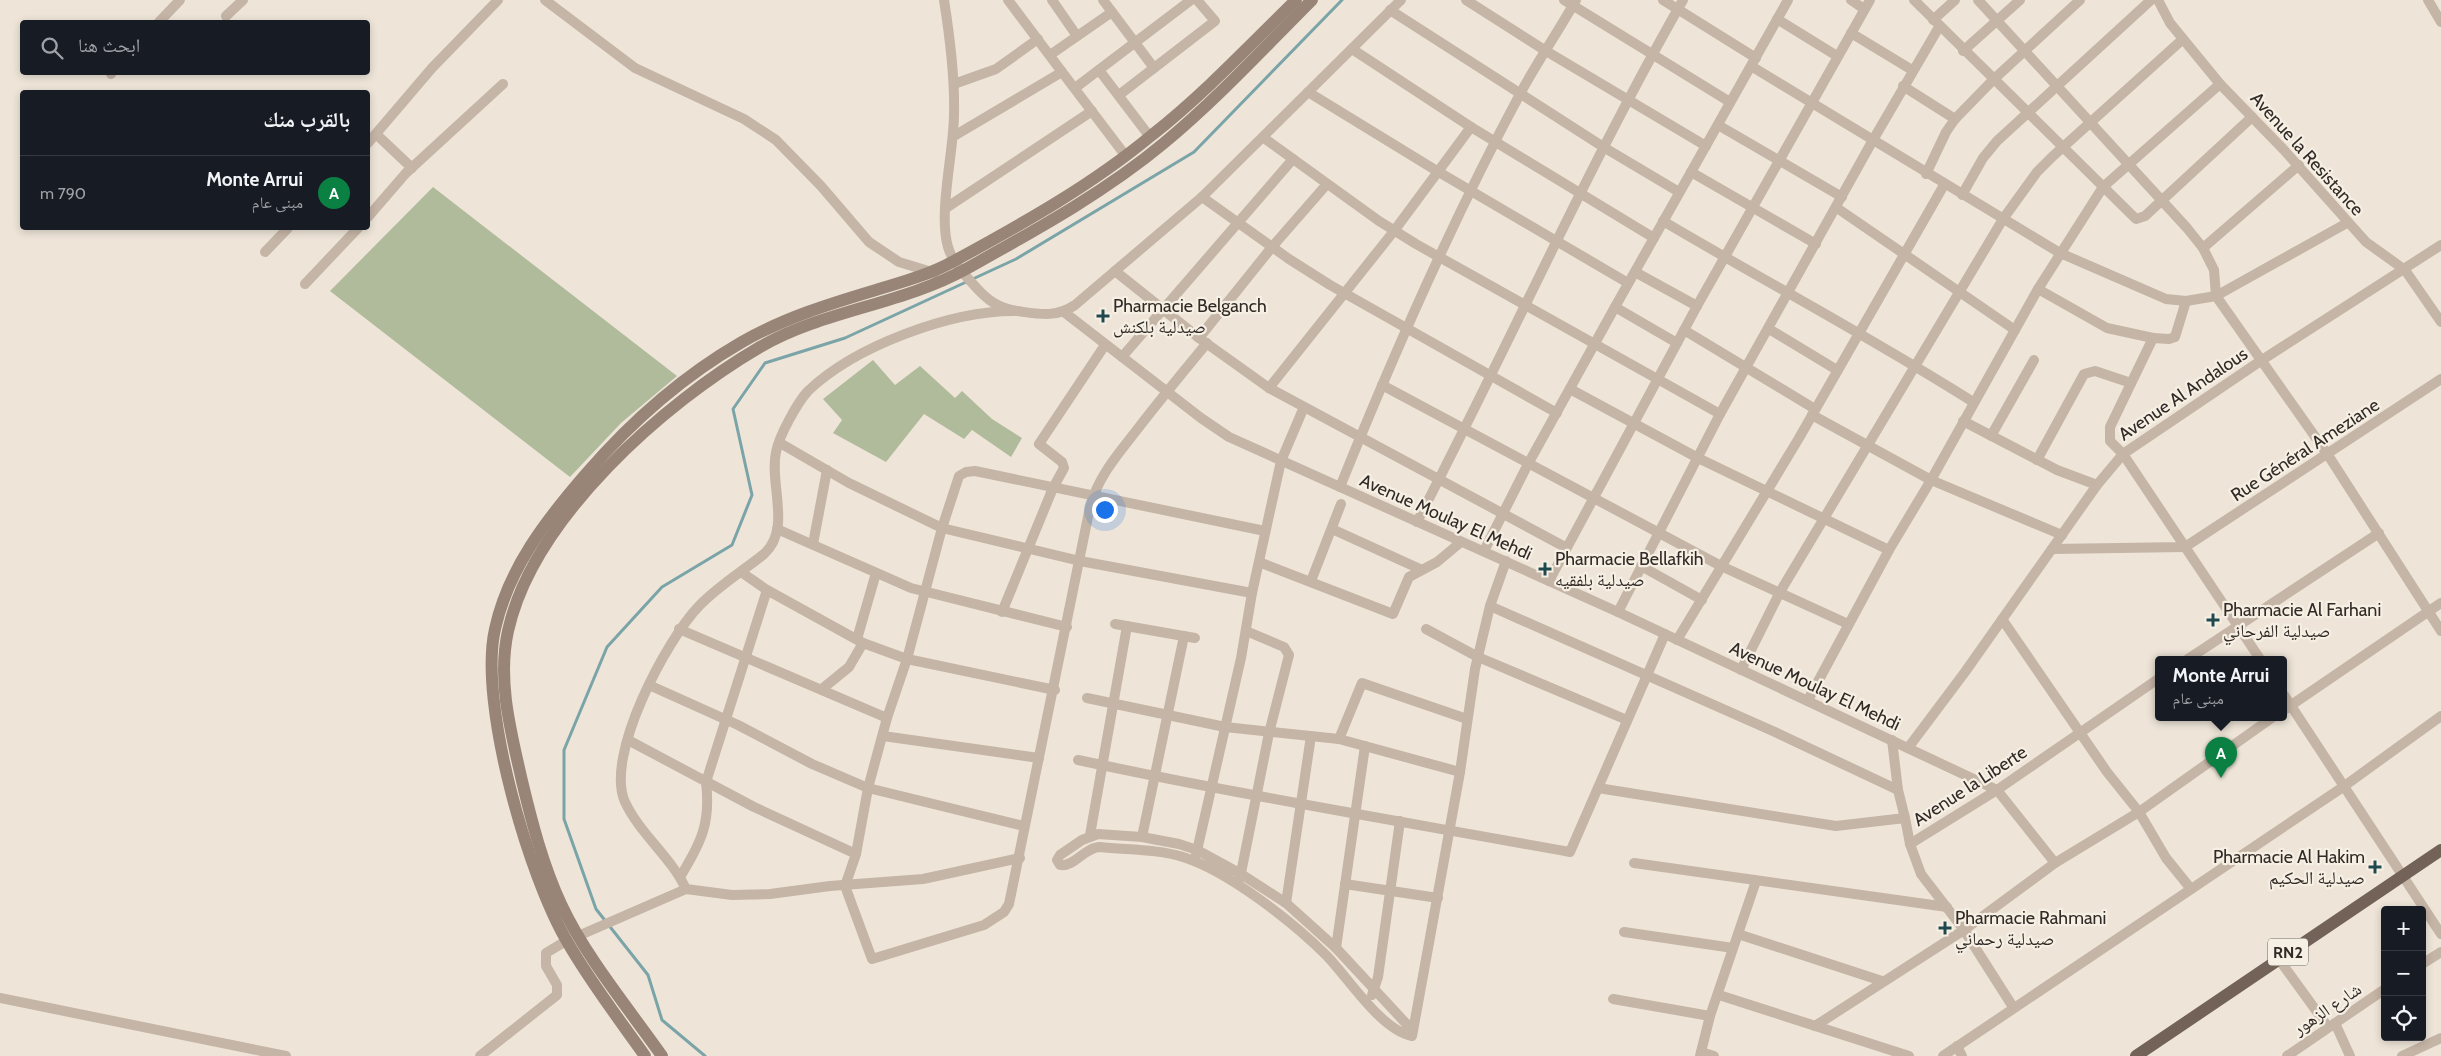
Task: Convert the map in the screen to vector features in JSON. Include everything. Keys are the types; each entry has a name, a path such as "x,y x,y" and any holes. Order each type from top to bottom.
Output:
{"main road":[{"name":"RN2","path":"2136,1056 2278,958 2441,850"}],"street":[{"path":"161,20 180,0"},
{"path":"226,16 243,0"},
{"path":"370,141 432,68 498,0"},
{"path":"545,0 635,68 744,119 776,140 821,186 869,242 899,262 947,278"},
{"path":"944,0 954,84 954,136 946,208 947,241 961,270 986,299 1005,309 1014,311"},
{"path":"1008,0 1125,155"},
{"path":"1052,0 1077,36"},
{"path":"1103,0 1154,68"},
{"path":"1075,88 1191,0"},
{"path":"1119,95 1215,21 1197,0"},
{"path":"645,1056 566,941 537,874 521,825 501,744 491,688 490,659 494,631 502,603 518,563 572,491 625,433 664,397 738,344 786,320 812,309 932,272 961,270 1150,137 1191,103 1296,0"},
{"path":"662,1056 578,936 561,904 532,823 508,715 504,659 508,632 529,572 577,502 635,441 680,403 746,356 788,332 926,288 1076,206 1164,144 1312,0"},
{"path":"686,888 680,877 650,842 624,800 621,769 632,723 649,685 679,629 700,605 770,549 776,539 778,529 774,480 776,451 795,410 807,393 827,376 853,360 903,336 938,323 990,311 1043,314 1064,312 1202,197 1264,138 1401,0"},
{"path":"1466,0 1628,101 1706,146"},
{"path":"1662,0 1812,104 1944,185 2060,253 2166,299 2186,301 2216,296 2347,223"},
{"path":"1417,522 1492,376 1555,241 1683,0"},
{"path":"1484,551 1528,464 1788,0"},
{"path":"1548,582 1676,343 1867,4 1851,0"},
{"path":"1914,0 1963,51 2136,220 2142,218 2252,116"},
{"path":"1618,612 1657,533 1720,414 1837,208 1904,86 1936,23 1955,0"},
{"path":"1978,0 2091,121 2203,248 2214,270 2216,296 2328,455 2441,631"},
{"path":"1963,51 2020,0"},
{"path":"1926,174 1946,132 1955,119 1993,80 2080,0"},
{"path":"1962,195 1983,158 2027,112 2151,0"},
{"name":"Avenue la Resistance","path":"2158,0 2170,22 2220,84 2298,165 2347,223 2376,251 2405,270 2441,322"},
{"path":"2428,0 2441,22"},
{"path":"1340,487 1406,327 1471,190 1571,2 1652,56 1730,102"},
{"path":"1390,10 1605,148 1679,192"},
{"path":"1050,55 1112,12"},
{"path":"1777,19 1837,56"},
{"path":"1851,33 1912,70"},
{"path":"954,84 996,69 1038,39"},
{"path":"1741,670 1780,592 1866,445 1961,293 2003,219 2037,172 2183,39"},
{"path":"1352,49 1470,127 1654,238"},
{"path":"1099,70 1150,137"},
{"path":"954,136 1024,97 1062,72"},
{"path":"370,215 412,168 503,84"},
{"path":"1808,700 1848,624 1931,480 1973,402 2038,289 2103,187 2220,84"},
{"path":"1904,86 1955,119"},
{"path":"1308,92 1436,171 1628,283"},
{"path":"946,208 1092,111"},
{"path":"1718,125 1842,197"},
{"path":"1269,388 1394,231 1470,127"},
{"path":"376,134 412,168"},
{"path":"1264,138 1394,231 1524,306 1720,414"},
{"path":"1122,357 1236,222 1293,159"},
{"path":"2203,248 2298,165"},
{"path":"1691,172 1816,244"},
{"path":"1265,531 1093,497 975,471 966,472 957,479 907,658 887,718 868,788 856,854 846,886 872,959 994,920 1004,912 1009,904 1020,858 1024,826 1055,690 1093,497 1108,468 1272,247 1327,184"},
{"path":"1678,640 1720,566 1767,491 1944,185"},
{"path":"1202,197 1272,247 1344,293 1557,413"},
{"path":"1837,208 1905,252 2015,330"},
{"path":"1663,221 1788,294 1859,332 1973,402"},
{"path":"264,252 286,230"},
{"path":"305,284 356,230"},
{"name":"Avenue Al Andalous","path":"1908,748 2097,485 2123,454 2262,360 2405,270 2441,245"},
{"path":"1115,271 1203,341 1269,388 1565,548"},
{"path":"1634,272 1697,306"},
{"path":"2038,289 2107,328 2122,333 2169,340 2175,337 2186,301"},
{"path":"1615,307 1676,343"},
{"name":"Avenue Moulay El Mehdi","path":"1064,312 1105,345 1229,437 1618,612 1997,790 2055,863"},
{"path":"1768,329 1837,370"},
{"path":"1684,330 1746,367 1866,445 1931,480 2062,535"},
{"path":"2153,338 2109,432 2110,441 2123,454 2258,656"},
{"path":"1002,612 1053,488 1062,474 1064,465 1039,444 1105,345"},
{"path":"1991,436 2034,360"},
{"path":"707,366 715,378"},
{"path":"2037,460 2084,374 2097,372 2131,383"},
{"name":"Rue Général Ameziane","path":"2185,547 2328,455 2441,379"},
{"path":"1382,385 1720,566 1848,624"},
{"path":"1570,389 1698,458 1823,520 1889,550"},
{"path":"1194,861 1246,631 1252,593 1281,461 1304,407"},
{"path":"1963,421 2037,460 2097,485"},
{"path":"625,433 635,441"},
{"path":"780,443 902,511 942,528 1080,561 1252,593"},
{"path":"813,544 827,470"},
{"path":"1311,581 1341,504"},
{"path":"778,529 876,574 924,592 1067,628"},
{"path":"1332,529 1420,569"},
{"path":"2193,656 2379,533"},
{"path":"1259,562 1392,614 1409,577 1420,569 1437,562 1461,542"},
{"path":"2052,549 2185,547"},
{"path":"1413,1033 1460,772 1478,657 1490,606 1506,561"},
{"path":"1641,566 1702,600"},
{"path":"741,572 767,590 860,641 907,658 1055,690"},
{"path":"822,689 849,667 860,641 876,574"},
{"path":"680,877 699,847 709,807 706,782 767,590"},
{"path":"2441,603 2287,707 2441,934"},
{"path":"1490,606 1898,790"},
{"path":"2002,619 2107,772 2139,812 2166,858 2191,889"},
{"path":"1115,624 1195,638"},
{"path":"1090,836 1126,626"},
{"path":"679,629 887,718"},
{"path":"1426,629 1478,657 1627,720"},
{"path":"1238,885 1269,733 1289,655 1284,647 1246,631"},
{"path":"1078,760 1256,797 1355,812 1570,852 1665,634"},
{"path":"1142,837 1184,636"},
{"name":"Avenue la Liberte","path":"2013,1007 1964,930 1921,874 1910,844 1997,790 2155,681"},
{"path":"1339,739 1362,683 1467,719"},
{"path":"649,685 726,720 812,764 868,788 1024,826"},
{"path":"1087,698 1225,727 1339,739 1460,772"},
{"path":"1943,1056 2013,1007 2343,788 2441,716"},
{"path":"1815,1026 1882,981 1964,930 2055,863 2139,812 2267,721"},
{"path":"883,736 1039,758"},
{"path":"1286,903 1299,804 1311,736"},
{"path":"628,740 706,782 856,854"},
{"path":"1892,740 1898,790 1910,844"},
{"path":"1336,948 1365,746"},
{"path":"1598,788 1836,826 1905,818"},
{"path":"1368,1002 1375,991 1400,821"},
{"path":"1090,836 1142,837 1179,844 1197,850 1241,874 1286,903 1336,948 1413,1033 1396,1030 1327,956 1279,914 1238,885 1194,861 1174,855 1095,847 1066,866 1060,865 1058,857 1090,836"},
{"path":"480,1056 557,995 557,985 546,966 546,953 566,941 686,888 732,895 846,886 923,879 1020,858"},
{"path":"1634,864 1947,907"},
{"path":"1714,1056 1700,1054 1710,1016 1719,995 1756,880"},
{"path":"1345,884 1438,898"},
{"path":"1624,932 1733,948"},
{"path":"1738,934 1882,981"},
{"path":"2426,961 2441,952"},
{"path":"2278,958 2332,1025 2350,1056"},
{"name":"شارع الزهور","path":"2287,1056 2381,992"},
{"path":"1719,995 1907,1056"},
{"path":"0,998 286,1056"},
{"path":"1613,999 1710,1016"},
{"path":"2402,1056 2441,1038"},
{"path":"1958,1046 1962,1056"}],"green space":[{"path":"433,187 677,376 621,423 570,477 330,291"},
{"path":"873,360 895,385 920,366 955,398 962,391 992,419 1022,438 1011,457 972,430 964,439 924,414 886,462 833,433 842,420 823,399"}],"waterway":[{"path":"705,1056 662,1020 648,975 596,909 564,819 564,750 607,647 662,587 732,545 752,495 733,409 765,363 845,338 1016,259 1194,152 1342,0"}],"place":[{"name":"Pharmacie Belganch صيدلية بلكنش","path":"1103,316"},
{"name":"Pharmacie Bellafkih صيدلية بلفقيه","path":"1545,569"},
{"name":"Pharmacie Al Farhani صيدلية الفرحاني","path":"2213,620"},
{"name":"Monte Arrui","path":"2221,778"},
{"name":"Pharmacie Al Hakim صيدلية الحكيم","path":"2375,867"},
{"name":"Pharmacie Rahmani صيدلية رحماني","path":"1945,928"}]}
